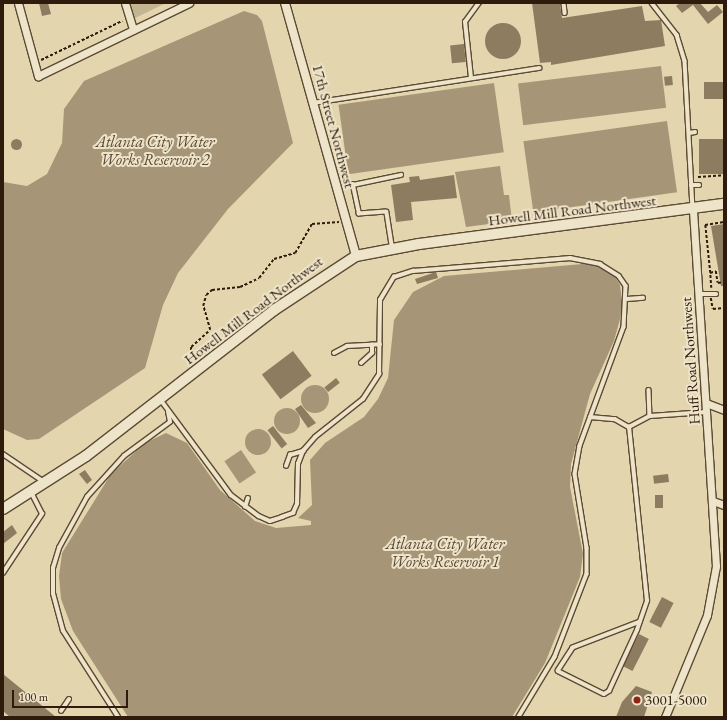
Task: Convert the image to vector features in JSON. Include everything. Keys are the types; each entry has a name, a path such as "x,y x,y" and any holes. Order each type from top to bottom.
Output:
{"main road":[{"name":"Howell Mill Road Northwest","path":"3,509 46,483 160,399 274,310 356,256 392,249 724,204"}],"street":[{"path":"18,3 38,76 189,3"},
{"path":"125,3 133,30"},
{"name":"17th Street Northwest","path":"285,3 356,256"},
{"name":"Huff Road Northwest","path":"665,717 711,601 716,566 693,209"},
{"path":"706,403 724,410"},
{"path":"712,501 724,505"}],"lane":[{"path":"472,78 465,22 479,3"},
{"path":"564,3 565,13"},
{"name":"Huff Road Northwest","path":"652,3 678,35 685,61 690,114 689,133 693,209"},
{"path":"313,103 539,68"},
{"path":"689,133 695,132"},
{"path":"392,249 386,212 359,214 353,185 401,175"},
{"path":"691,185 699,184"},
{"path":"160,399 231,495 245,507 270,521 293,513 299,496 298,464 303,451 315,437 352,411 373,387 379,374 380,317 383,290 402,272 549,258 570,258 607,268 626,286 627,299 624,327 590,417 575,474 587,548 587,574 555,656 519,717"},
{"path":"699,294 716,294"},
{"path":"627,299 642,298"},
{"path":"375,317 380,317"},
{"path":"334,353 347,346 380,344"},
{"path":"361,363 372,353 372,345"},
{"path":"648,390 650,416"},
{"path":"118,717 63,630 53,594 53,568 59,548 87,497 124,456 170,422 168,411"},
{"path":"629,427 650,416 707,412"},
{"path":"590,417 615,419 629,427"},
{"path":"629,427 647,601 640,622 609,691 604,694 558,671 573,648 640,622"},
{"path":"286,466 290,456 303,451"},
{"path":"3,454 46,483"},
{"path":"3,573 42,514 31,492"},
{"path":"245,507 248,498"},
{"path":"60,711 69,699"}],"path":[{"path":"34,60 47,59 122,21"},
{"path":"698,177 724,175"},
{"path":"191,375 191,347 210,330 203,306 206,295 212,290 240,287 258,278 274,259 295,253 312,224 345,220"},
{"path":"702,222 705,225 711,288 705,288"},
{"path":"705,225 724,222"},
{"path":"710,273 716,271 718,283 724,282"},
{"path":"711,294 713,309 724,308"}],"shaded area":[{"path":"129,3 166,3 133,19"}],"water":[{"name":"Atlanta City Water Works Reservoir 2","path":"244,11 257,15 262,21 293,143 228,209 178,273 163,305 145,368 39,439 27,440 3,429 3,182 27,186 47,174 62,143 64,109 84,81"},
{"path":"661,66 666,108 523,125 518,84"},
{"path":"494,83 504,152 348,174 339,105"},
{"path":"667,121 677,192 533,212 523,141"},
{"path":"500,166 504,195 509,195 512,221 466,227 455,172"},
{"name":"Atlanta City Water Works Reservoir 1","path":"594,263 614,275 620,285 623,308 614,341 590,394 571,464 570,487 583,554 580,577 545,663 512,717 128,717 73,631 61,599 59,576 62,553 111,474 145,443 166,433 187,443 220,490 255,521 276,528 311,525 311,521 298,518 312,505 310,460 325,443 364,417 378,399 388,378 394,320 413,292 444,276"},
{"path":"315,385 325,389 329,399 325,409 315,413 305,409 301,399 305,389"},
{"path":"287,408 296,412 300,421 296,430 287,434 278,430 274,421 278,412"},
{"path":"258,429 267,433 271,442 267,451 258,455 249,451 245,442 249,433"},
{"path":"241,450 256,472 240,484 224,461"}],"building":[{"path":"39,3 48,3 51,14 42,16"},
{"path":"532,3 560,3 562,18 642,6 645,21 661,20 665,46 551,65 551,62 540,63"},
{"path":"680,3 700,3 708,12 717,5 723,12 708,24 693,5 682,13 676,6"},
{"path":"503,23 513,26 518,31 521,41 518,51 513,56 503,59 493,56 488,51 485,41 488,31 493,26"},
{"path":"464,44 466,62 452,63 450,45"},
{"path":"672,76 673,85 665,86 664,77"},
{"path":"704,82 724,82 724,99 704,99"},
{"path":"16,138 20,140 22,144 20,148 16,150 12,148 10,144 12,140"},
{"path":"699,139 724,139 724,174 699,174"},
{"path":"454,175 457,198 411,202 413,220 396,222 391,185 410,182 409,177 419,176 420,180"},
{"path":"724,224 724,286 721,286 711,226"},
{"path":"436,272 438,278 417,284 415,279"},
{"path":"293,351 312,376 281,399 262,374"},
{"path":"336,378 340,383 328,392 324,387"},
{"path":"301,405 316,423 308,428 295,409"},
{"path":"273,426 287,444 282,448 267,430"},
{"path":"85,470 92,480 87,484 79,474"},
{"path":"668,474 669,482 654,484 653,476"},
{"path":"655,495 663,495 663,508 655,508"},
{"path":"12,525 17,533 3,544 3,532"},
{"path":"662,597 674,603 661,628 649,622"},
{"path":"639,634 649,639 632,671 623,666"},
{"path":"3,674 56,717 10,717 3,711"},
{"name":"3001-5000","path":"636,686 652,692 644,717 616,717 622,702"}],"place":[{"name":"3001-5000","path":"637,700"}]}
